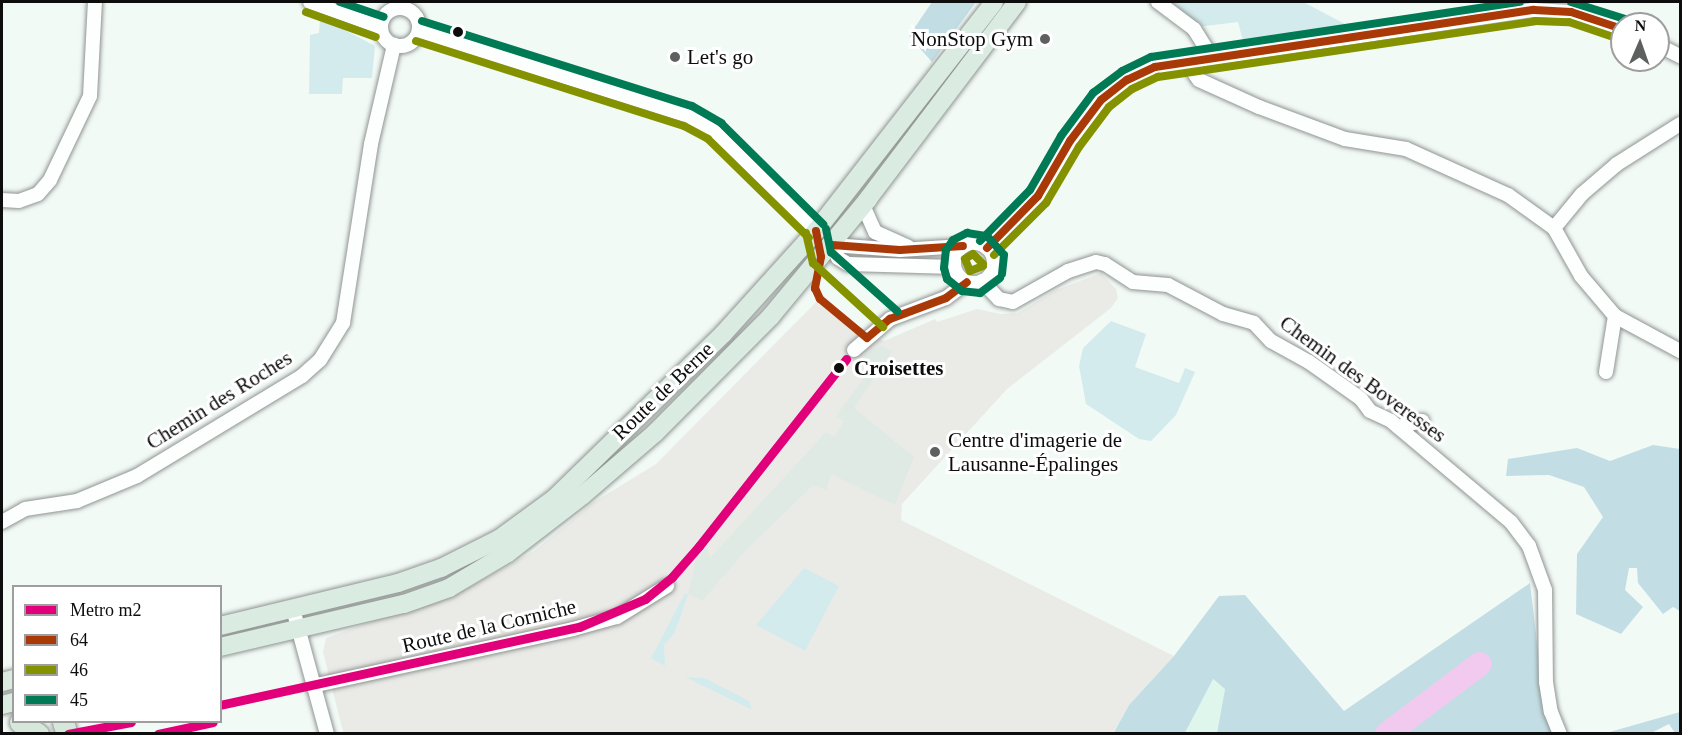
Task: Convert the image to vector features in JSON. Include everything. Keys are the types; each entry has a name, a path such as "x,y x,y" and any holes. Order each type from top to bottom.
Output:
{"highway":[{"path":"22,723 38,734"}],"main road":[{"name":"Route de Berne","path":"222,626 420,575 470,555 518,527 573,483 690,368 816,231 994,2"},
{"name":"Route de Berne","path":"222,647 427,596 470,577 508,554 655,433 763,325 832,245 1017,2"},
{"path":"816,231 832,245"}],"street":[{"path":"2,200 19,201 38,194 44,187 90,96 95,2"},
{"path":"310,2 381,27"},
{"path":"1158,2 1194,29 1211,56"},
{"path":"405,5 415,15 418,31 406,45 394,45 384,38 381,27 388,11 405,5"},
{"path":"987,248 1038,196 1085,117 1101,100 1142,72 1185,60 1507,13 1576,7 1610,23"},
{"path":"418,31 688,116 714,131 816,231"},
{"name":"Chemin des Roches","path":"2,522 25,509 77,501 137,476 302,376 320,360 343,323 371,144 394,45"},
{"path":"1185,60 1199,80 1249,103 1345,139 1406,149 1508,195 1554,228 1581,276 1615,316 1680,351"},
{"path":"1554,228 1582,194 1617,165 1680,124"},
{"path":"863,205 875,232 916,250"},
{"path":"854,350 890,319 946,298 968,282 982,281 994,263 987,248 975,243 916,250 832,245 838,258 848,264 954,267 968,282"},
{"path":"954,267 955,255 963,246"},
{"name":"Chemin des Boveresses","path":"982,281 999,299 1013,302 1068,271 1096,262 1133,282 1168,285 1223,314 1256,324 1271,341 1317,368 1361,399 1370,411 1398,427 1511,522 1529,546 1545,590 1546,682 1560,734"},
{"path":"1606,372 1615,316"},
{"path":"1398,427 1422,421"},
{"name":"Route de la Corniche","path":"312,686 573,629 617,617 667,586"},
{"path":"292,609 327,734"}],"shaded area":[{"path":"932,2 976,2 932,62 909,36"},
{"path":"1172,2 1303,2 1349,26 1243,41 1238,22 1197,27"},
{"path":"320,17 375,46 372,78 343,78 342,94 309,94 310,35 319,33"},
{"path":"1101,273 1116,289 1118,298 1111,308 1007,389 902,504 901,520 1174,656 1129,705 1113,733 343,732 323,652 326,638 472,586 534,551 594,502 656,464 823,295 852,322 884,341 935,319 937,322 977,309 1001,314 1018,313 1054,291"},
{"path":"1111,321 1146,334 1135,367 1179,383 1185,368 1195,372 1176,415 1151,441 1139,439 1086,404 1079,366 1083,348"},
{"path":"881,346 892,351 854,408 914,457 895,505 831,474 826,490 813,485 744,552 702,601 688,594 697,555 705,543 710,558 826,432 834,437 844,421 836,416 867,374 864,355"},
{"path":"1653,445 1680,449 1680,611 1673,607 1663,614 1638,583 1637,568 1629,568 1625,590 1643,607 1621,634 1576,614 1577,554 1603,517 1584,487 1549,475 1506,476 1508,459 1577,448 1610,461"},
{"path":"804,568 839,586 805,651 756,625"},
{"path":"1530,583 1545,712 1552,733 1217,733 1225,689 1213,679 1185,733 1113,734 1129,705 1174,656 1219,596 1245,595 1344,711"},
{"path":"685,593 688,595 674,634 664,645 665,666 651,658"},
{"path":"685,677 705,678 749,701 752,710"},
{"path":"1680,712 1680,733 1675,733 1669,724 1651,733 1606,733"}],"green space":[{"path":"1212,679 1225,689 1217,733 1185,734"}],"waterway":[{"path":"1387,734 1480,664"}],"metro line":[{"name":"m2","path":"222,705 579,627 645,599 672,577 699,546 846,359"},
{"name":"m2","path":"68,734 126,723"},
{"name":"m2","path":"158,734 208,723"}],"transit line":[{"name":"45","path":"340,2 384,17"},
{"name":"45","path":"980,241 1030,190 1061,136 1093,93 1122,71 1151,57 1520,2"},
{"name":"45","path":"1571,2 1610,14"},
{"name":"64","path":"987,248 1038,196 1070,141 1101,100 1127,80 1155,67 1534,10 1571,12 1610,25"},
{"name":"46","path":"306,12 376,37"},
{"name":"45","path":"422,21 692,106 721,123 823,224"},
{"name":"46","path":"994,255 1046,203 1079,147 1109,107 1132,89 1158,77 1535,21 1569,22 1610,36"},
{"name":"46","path":"416,41 684,126 708,139 809,238"},
{"name":"45","path":"826,229 831,252 897,311"},
{"name":"64","path":"816,231 821,257 815,288 820,299 867,338"},
{"name":"46","path":"806,233 813,263 883,327"},
{"name":"45","path":"1000,278 980,293 962,291 947,279 944,268 946,250 953,240 967,233 987,236 1004,255 1002,274"},
{"name":"64","path":"832,245 900,250 963,246"},
{"name":"46","path":"983,264 973,254 965,259 970,271 983,266"},
{"name":"64","path":"867,338 890,319 946,298 967,282"}],"place":[{"name":"NonStop Gym","path":"1045,39"},
{"name":"Let's go","path":"675,57"},
{"name":"Croisettes","path":"839,368"},
{"name":"Centre d'imagerie de Lausanne-Épalinges","path":"935,452"}]}
